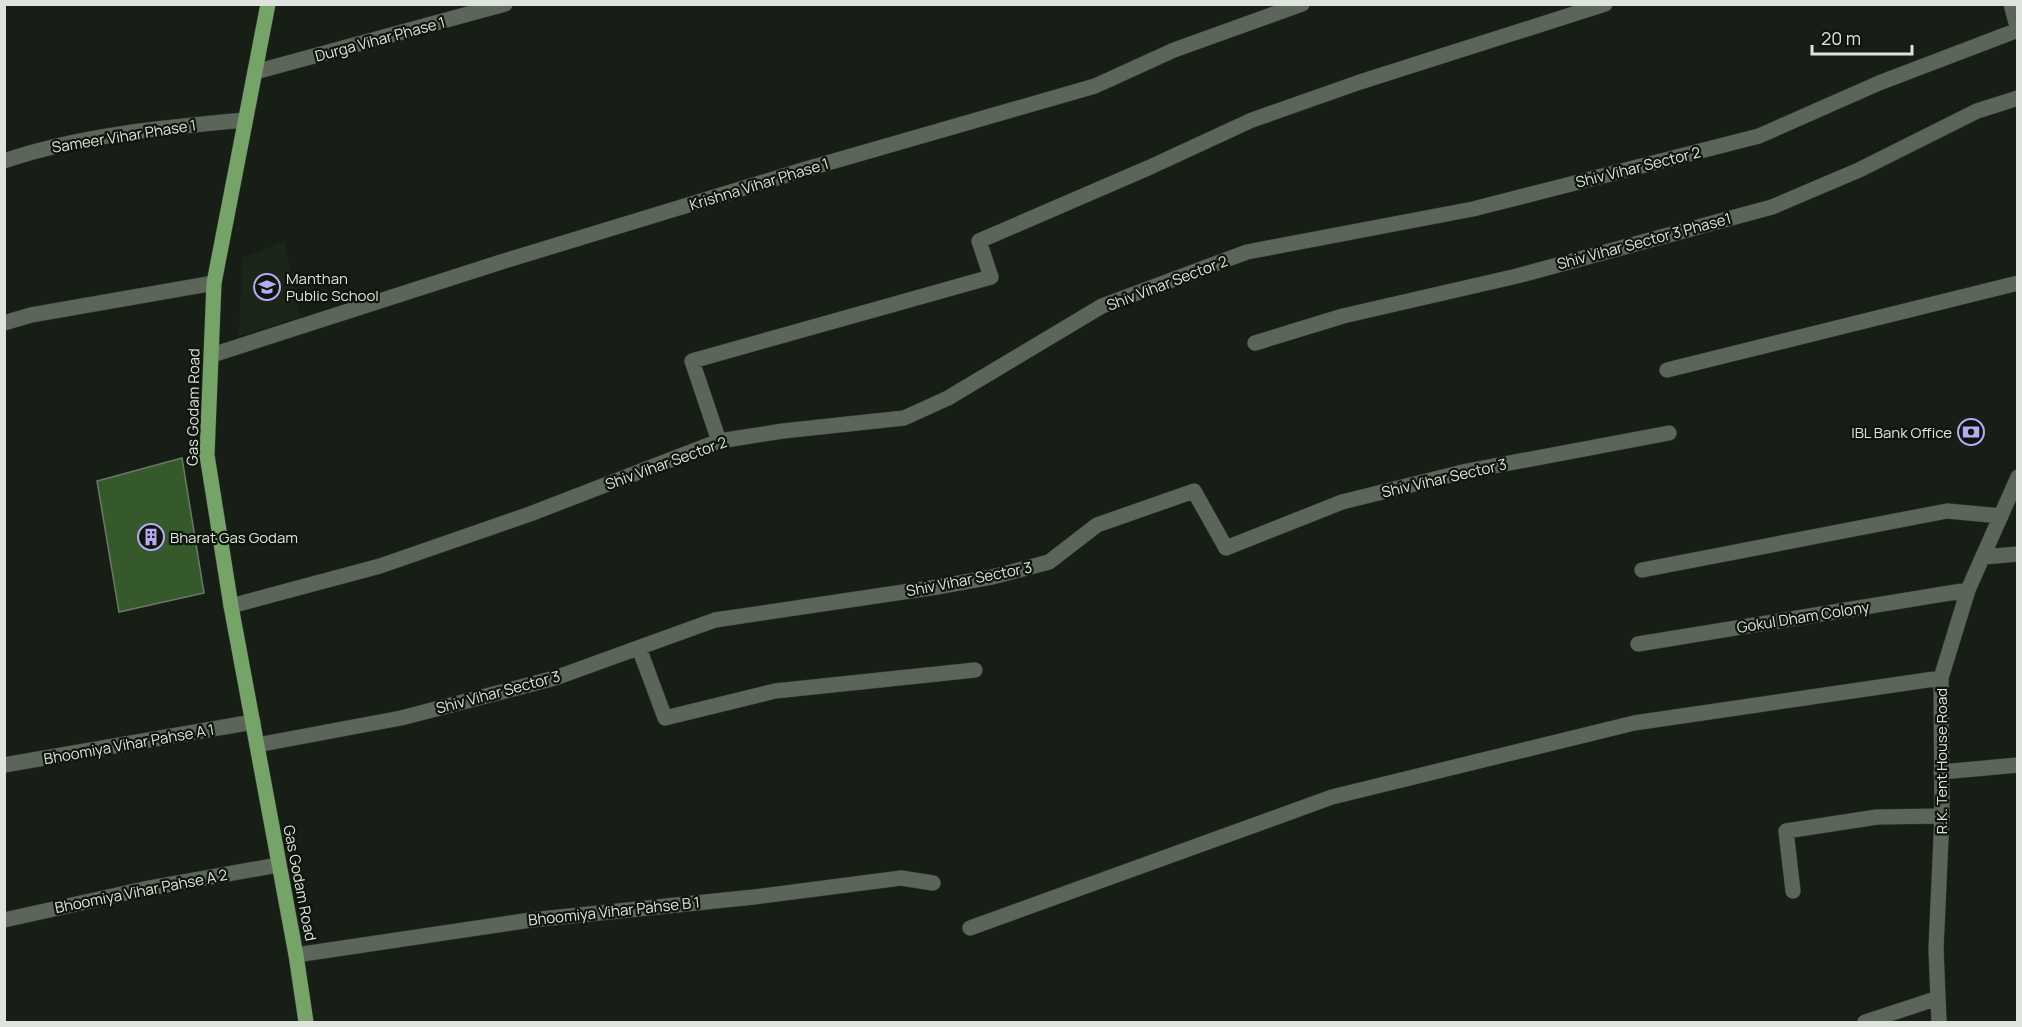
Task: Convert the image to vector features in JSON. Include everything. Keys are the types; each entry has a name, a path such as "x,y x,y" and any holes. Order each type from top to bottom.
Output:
{"main road":[{"name":"Gas Godam Road","path":"268,4 214,283 207,455 231,606 296,955 306,1023"}],"street":[{"name":"Durga Vihar Phase 1","path":"255,72 505,4"},
{"name":"Krishna Vihar Phase 1","path":"212,355 534,252 814,167 1095,86 1174,50 1302,4"},
{"path":"719,441 692,361 991,277 979,241 1252,120 1360,82 1605,4"},
{"path":"2011,4 2018,30"},
{"name":"Shiv Vihar Sector 2","path":"231,606 380,566 530,514 719,441 783,431 904,418 948,398 1102,306 1247,252 1473,209 1759,136 1880,83 2018,30"},
{"name":"Shiv Vihar Sector 3 Phase1","path":"1255,343 1342,316 1517,276 1772,207 1859,170 1977,111 2018,98"},
{"name":"Sameer Vihar Phase 1","path":"4,161 37,150 154,129 245,120"},
{"path":"4,323 31,315 214,283"},
{"path":"1667,370 2018,283"},
{"name":"Shiv Vihar Sector 3","path":"257,745 412,715 555,678 715,620 937,587 992,577 1049,562 1097,525 1194,491 1226,548 1342,502 1467,471 1669,433"},
{"name":"R.K. Tent House Road","path":"1939,1023 1936,949 1942,816 1941,678 1968,590 2018,477"},
{"path":"1642,570 1947,511 2001,516"},
{"path":"1983,557 2018,554"},
{"name":"Gokul Dham Colony","path":"1638,644 1968,590"},
{"path":"639,648 665,718 775,691 975,670"},
{"path":"970,928 1332,797 1634,723 1941,678"},
{"name":"Bhoomiya Vihar Pahse A 1","path":"4,765 253,723"},
{"path":"1941,772 2018,765"},
{"path":"1792,891 1786,831 1877,817 1942,816"},
{"name":"Bhoomiya Vihar Pahse A 2","path":"4,920 144,889 278,865"},
{"name":"Bhoomiya Vihar Pahse B 1","path":"296,955 531,920 754,897 901,878 933,883"},
{"path":"1865,1023 1938,998"}],"shaded area":[{"name":"Manthan Public School","path":"284,241 300,317 239,336 242,258"}],"building":[{"name":"Bharat Gas Godam","path":"182,458 204,593 119,612 97,481"}],"place":[{"name":"Manthan Public School","path":"267,287"},
{"name":"IBL Bank Office","path":"1971,432"},
{"name":"Bharat Gas Godam","path":"151,537"}]}
